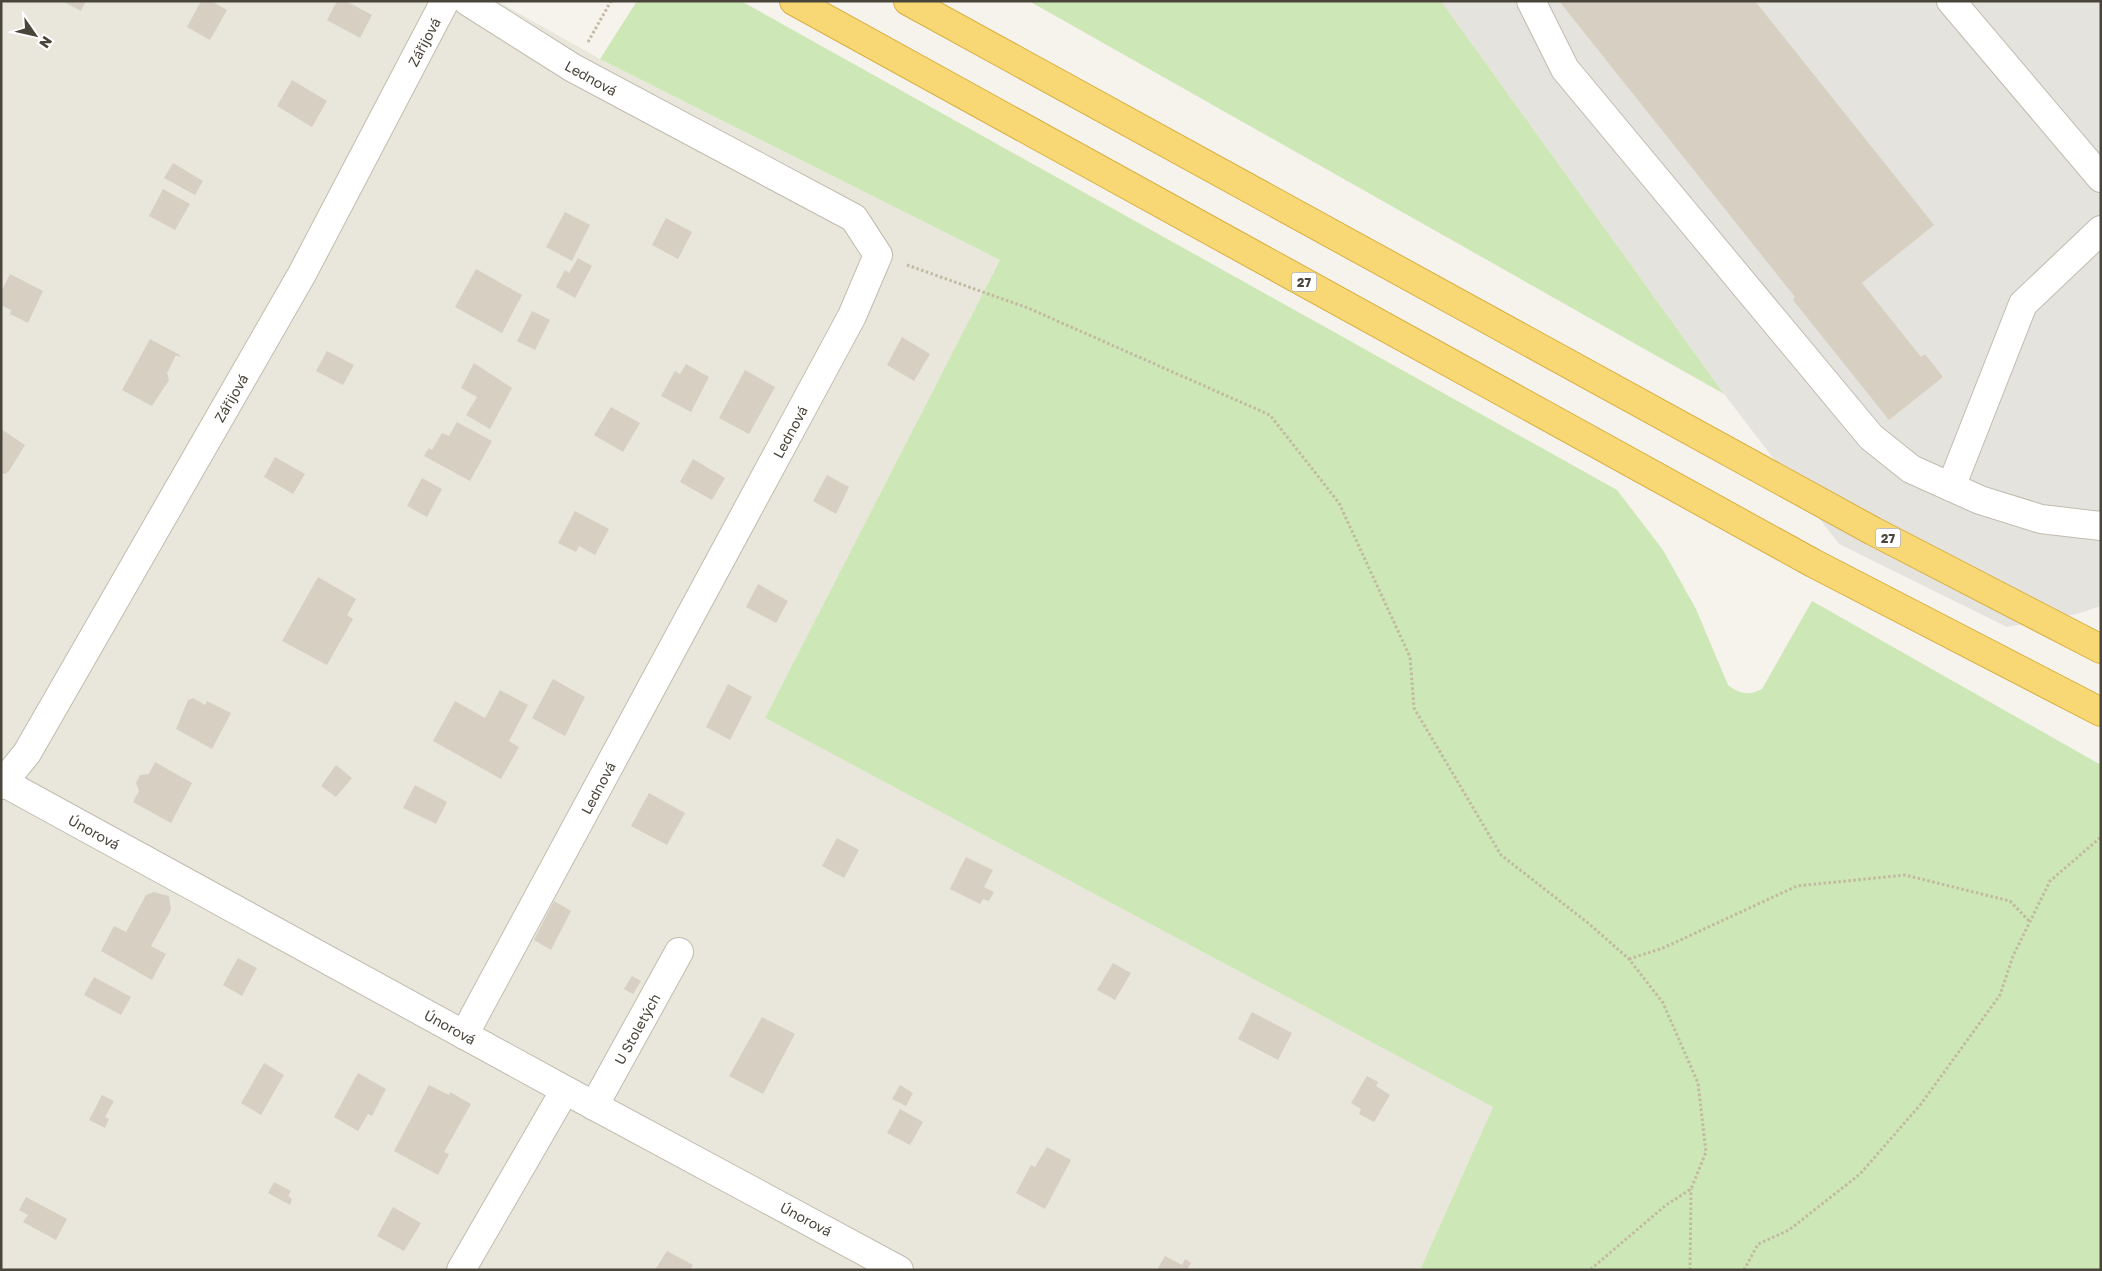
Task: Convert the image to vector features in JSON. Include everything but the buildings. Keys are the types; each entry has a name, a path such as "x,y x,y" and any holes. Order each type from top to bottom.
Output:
{"highway":[{"name":"27","path":"794,1 1813,563 2101,712"},
{"name":"27","path":"908,1 1678,422 1873,531 2101,649"}],"street":[{"name":"Zářijová","path":"2,783 32,745 302,274 445,1"},
{"name":"Lednová","path":"464,1035 852,316 878,255 854,218 573,68 467,1"},
{"path":"1531,1 1565,69 1870,437 1911,469 1980,500 2041,519 2101,526"},
{"path":"1951,1 2101,178"},
{"path":"1951,486 2023,304 2101,230"},
{"name":"Únorová","path":"2,783 594,1106 900,1270"},
{"name":"U Stoletých","path":"594,1106 679,952"},
{"path":"461,1270 566,1090"}],"path":[{"path":"573,68 611,3"},
{"path":"878,255 1028,308 1270,415 1339,503 1410,656 1414,708 1501,855 1588,923 1629,959 1662,1003 1698,1083 1706,1152 1691,1189 1690,1270"},
{"path":"1744,1270 1758,1244 1789,1230 1860,1174 1921,1104 2000,995 2013,956 2050,881 2101,837"},
{"path":"1629,959 1663,948 1797,886 1905,875 2010,901 2030,922"},
{"path":"1587,1270 1591,1269 1666,1205 1691,1189"}],"shaded area":[{"path":"1,1 497,1 600,59 1000,260 765,718 1493,1107 1420,1270 1,1270"},
{"path":"1441,1 2101,1 2101,606 2077,614 2007,627 1839,544 1724,394"}],"green space":[{"path":"637,1 741,1 1617,490 1663,550 1696,609 1728,685 1736,690 1752,693 1762,689 1812,601 2101,765 2101,1270 1420,1270 1493,1107 765,718 1000,260 600,59"},
{"path":"1029,1 1441,1 1724,394"}]}
